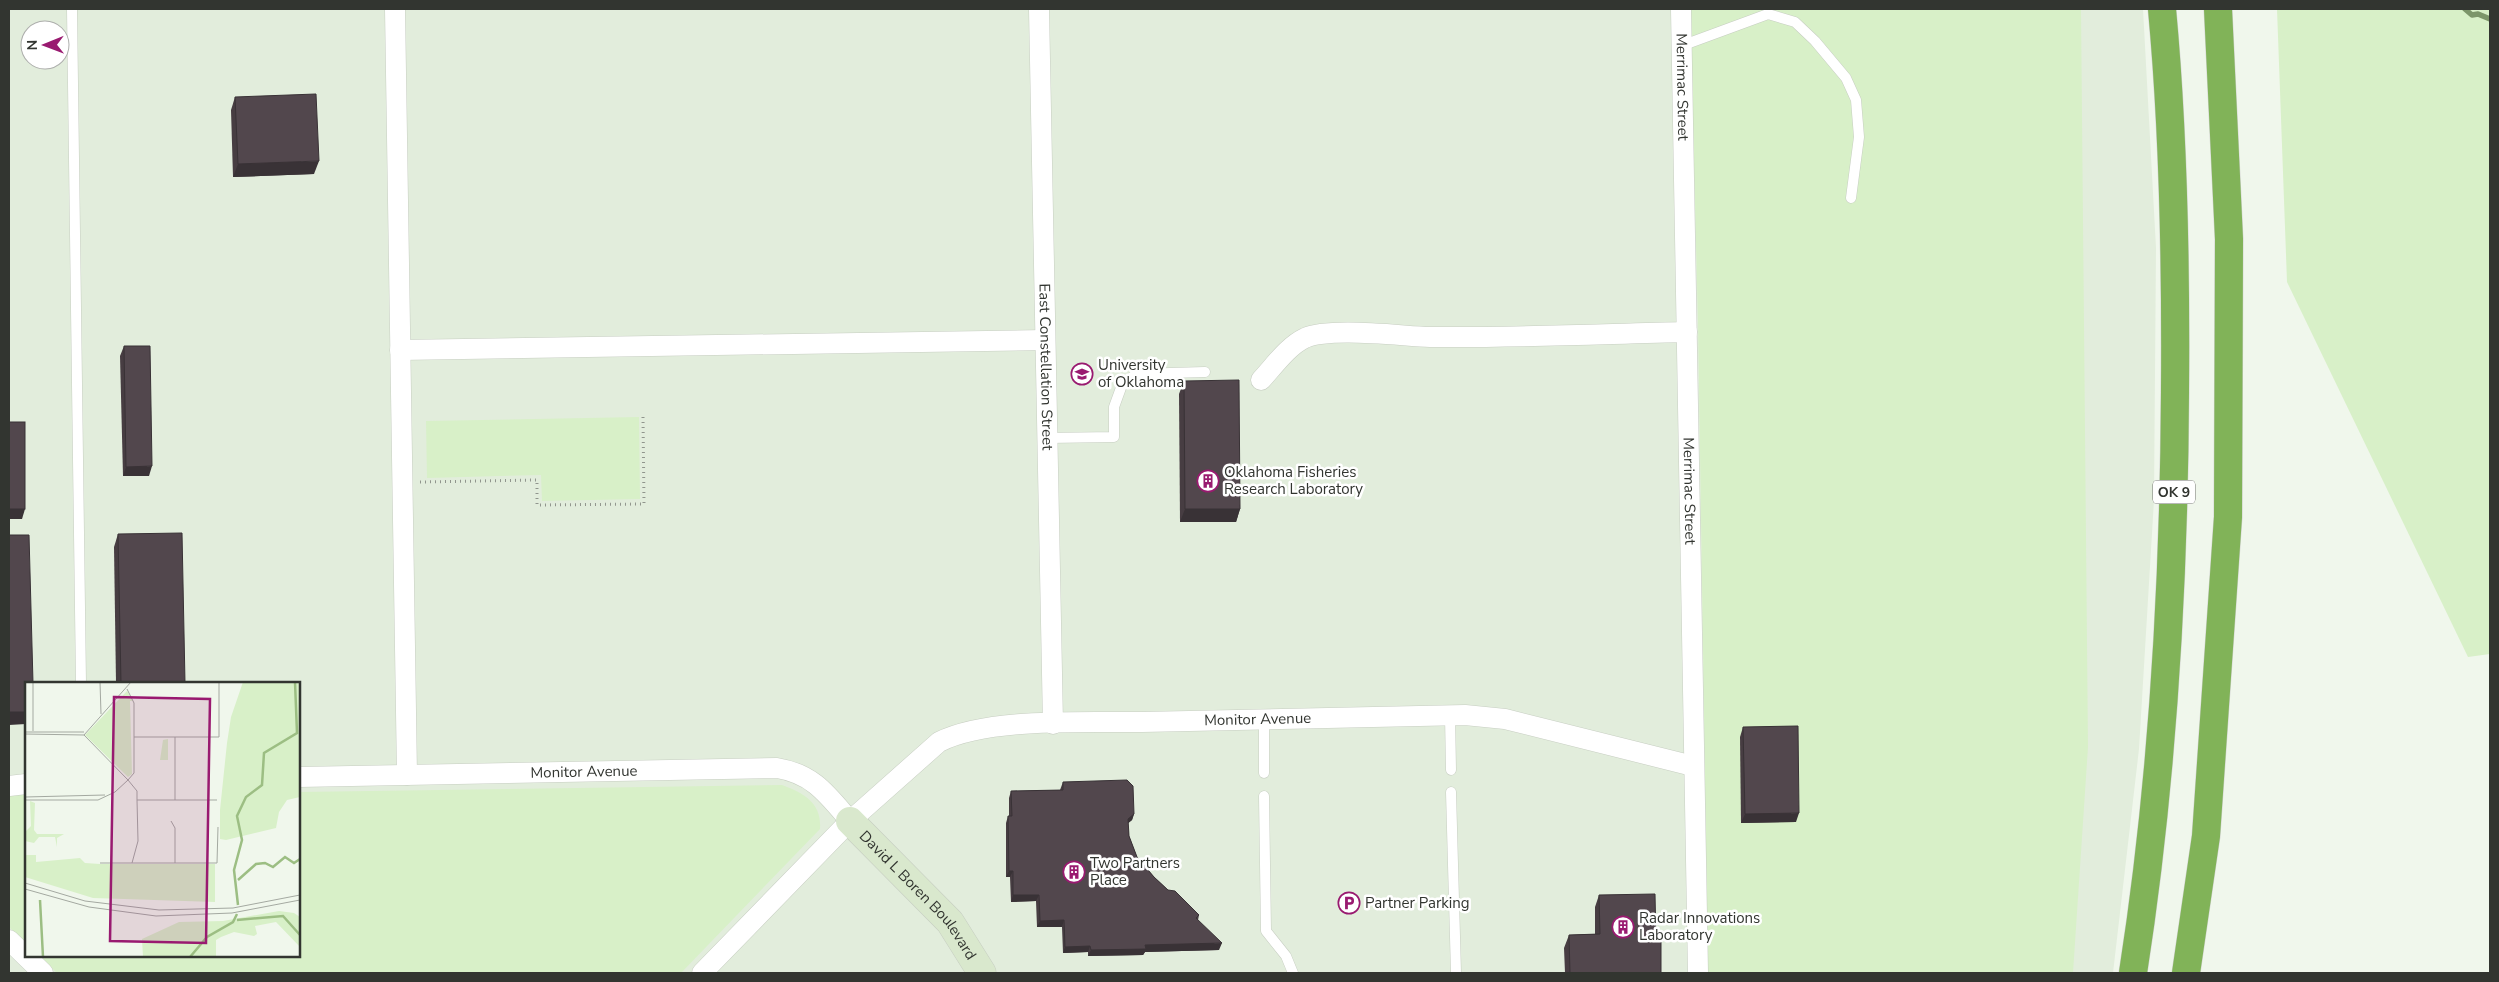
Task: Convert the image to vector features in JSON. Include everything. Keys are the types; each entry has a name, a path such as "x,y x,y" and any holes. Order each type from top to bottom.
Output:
{"highway":[{"name":"OK 9","path":"2133,973 2141,923 2166,688 2174,487 2176,261 2170,96 2162,9"},
{"path":"2186,973 2206,836 2228,517 2229,239 2218,9"}],"street":[{"path":"395,9 407,775"},
{"name":"East Constellation Street","path":"1038,9 1053,724"},
{"name":"Merrimac Street","path":"1680,9 1698,973"},
{"path":"1261,380 1297,344 1306,338 1326,334 1356,333 1430,337 1687,332"},
{"path":"400,350 1045,340"},
{"name":"Monitor Avenue","path":"702,973 850,821 914,762 940,742 957,733 1005,726 1053,724 1450,715 1504,718 1693,766"},
{"name":"Monitor Avenue","path":"300,777 777,768 793,771 818,785 850,821"},
{"path":"9,786 25,784"},
{"name":"David L Boren Boulevard","path":"850,821 950,922 982,973"},
{"path":"9,940 25,956"},
{"path":"27,957 43,973"}],"lane":[{"path":"72,9 81,682"},
{"path":"1681,46 1768,14 1795,22 1815,40 1846,78 1856,100 1859,137 1851,198"},
{"path":"1047,438 1114,437 1114,407 1122,385 1136,374 1206,372"},
{"path":"1450,715 1451,770"},
{"path":"1264,719 1264,773"},
{"path":"1451,792 1456,973"},
{"path":"1264,796 1266,930 1286,956 1293,973"}],"path":[{"path":"402,483 536,480 537,505 644,504 643,416"}],"shaded area":[{"name":"University of Oklahoma","path":"9,9 2143,9 2156,248 2154,500 2139,749 2113,973 9,973"}],"green space":[{"path":"1690,9 2081,9 2088,747 2073,973 1708,973 1698,320"},
{"path":"2277,9 2490,9 2490,654 2468,657 2287,282"},
{"path":"639,417 640,499 542,501 541,475 427,478 426,421"},
{"path":"782,785 810,800 818,812 820,829 681,973 57,973 40,957 300,957 300,792"},
{"path":"25,792 25,943 9,927 9,793"}],"building":[{"path":"316,94 319,161 238,164 235,97"},
{"path":"124,346 150,346 152,466 126,467"},
{"name":"Oklahoma Fisheries Research Laboratory","path":"1239,380 1240,509 1185,509 1184,381"},
{"path":"9,422 25,422 25,509 9,509"},
{"path":"182,533 185,682 121,682 118,534"},
{"path":"9,535 29,535 33,682 25,682 25,712 9,712"},
{"path":"1798,726 1799,813 1745,814 1743,727"},
{"name":"Two Partners Place","path":"1127,780 1133,786 1134,814 1128,819 1129,836 1137,857 1154,877 1168,890 1175,891 1199,915 1196,918 1222,943 1145,945 1146,949 1091,950 1090,946 1065,947 1064,920 1040,921 1039,895 1013,895 1013,871 1009,871 1008,816 1012,816 1011,791 1063,790 1063,782"},
{"name":"Radar Innovations Laboratory","path":"1655,894 1656,942 1661,942 1661,973 1570,973 1569,935 1600,934 1599,895"}],"waterway":[{"path":"2465,9 2472,15 2478,14 2490,19"}],"place":[{"name":"University of Oklahoma","path":"1082,374"},
{"name":"Oklahoma Fisheries Research Laboratory","path":"1208,481"},
{"name":"Two Partners Place","path":"1074,872"},
{"name":"Partner Parking","path":"1349,903"},
{"name":"Radar Innovations Laboratory","path":"1623,927"}]}
